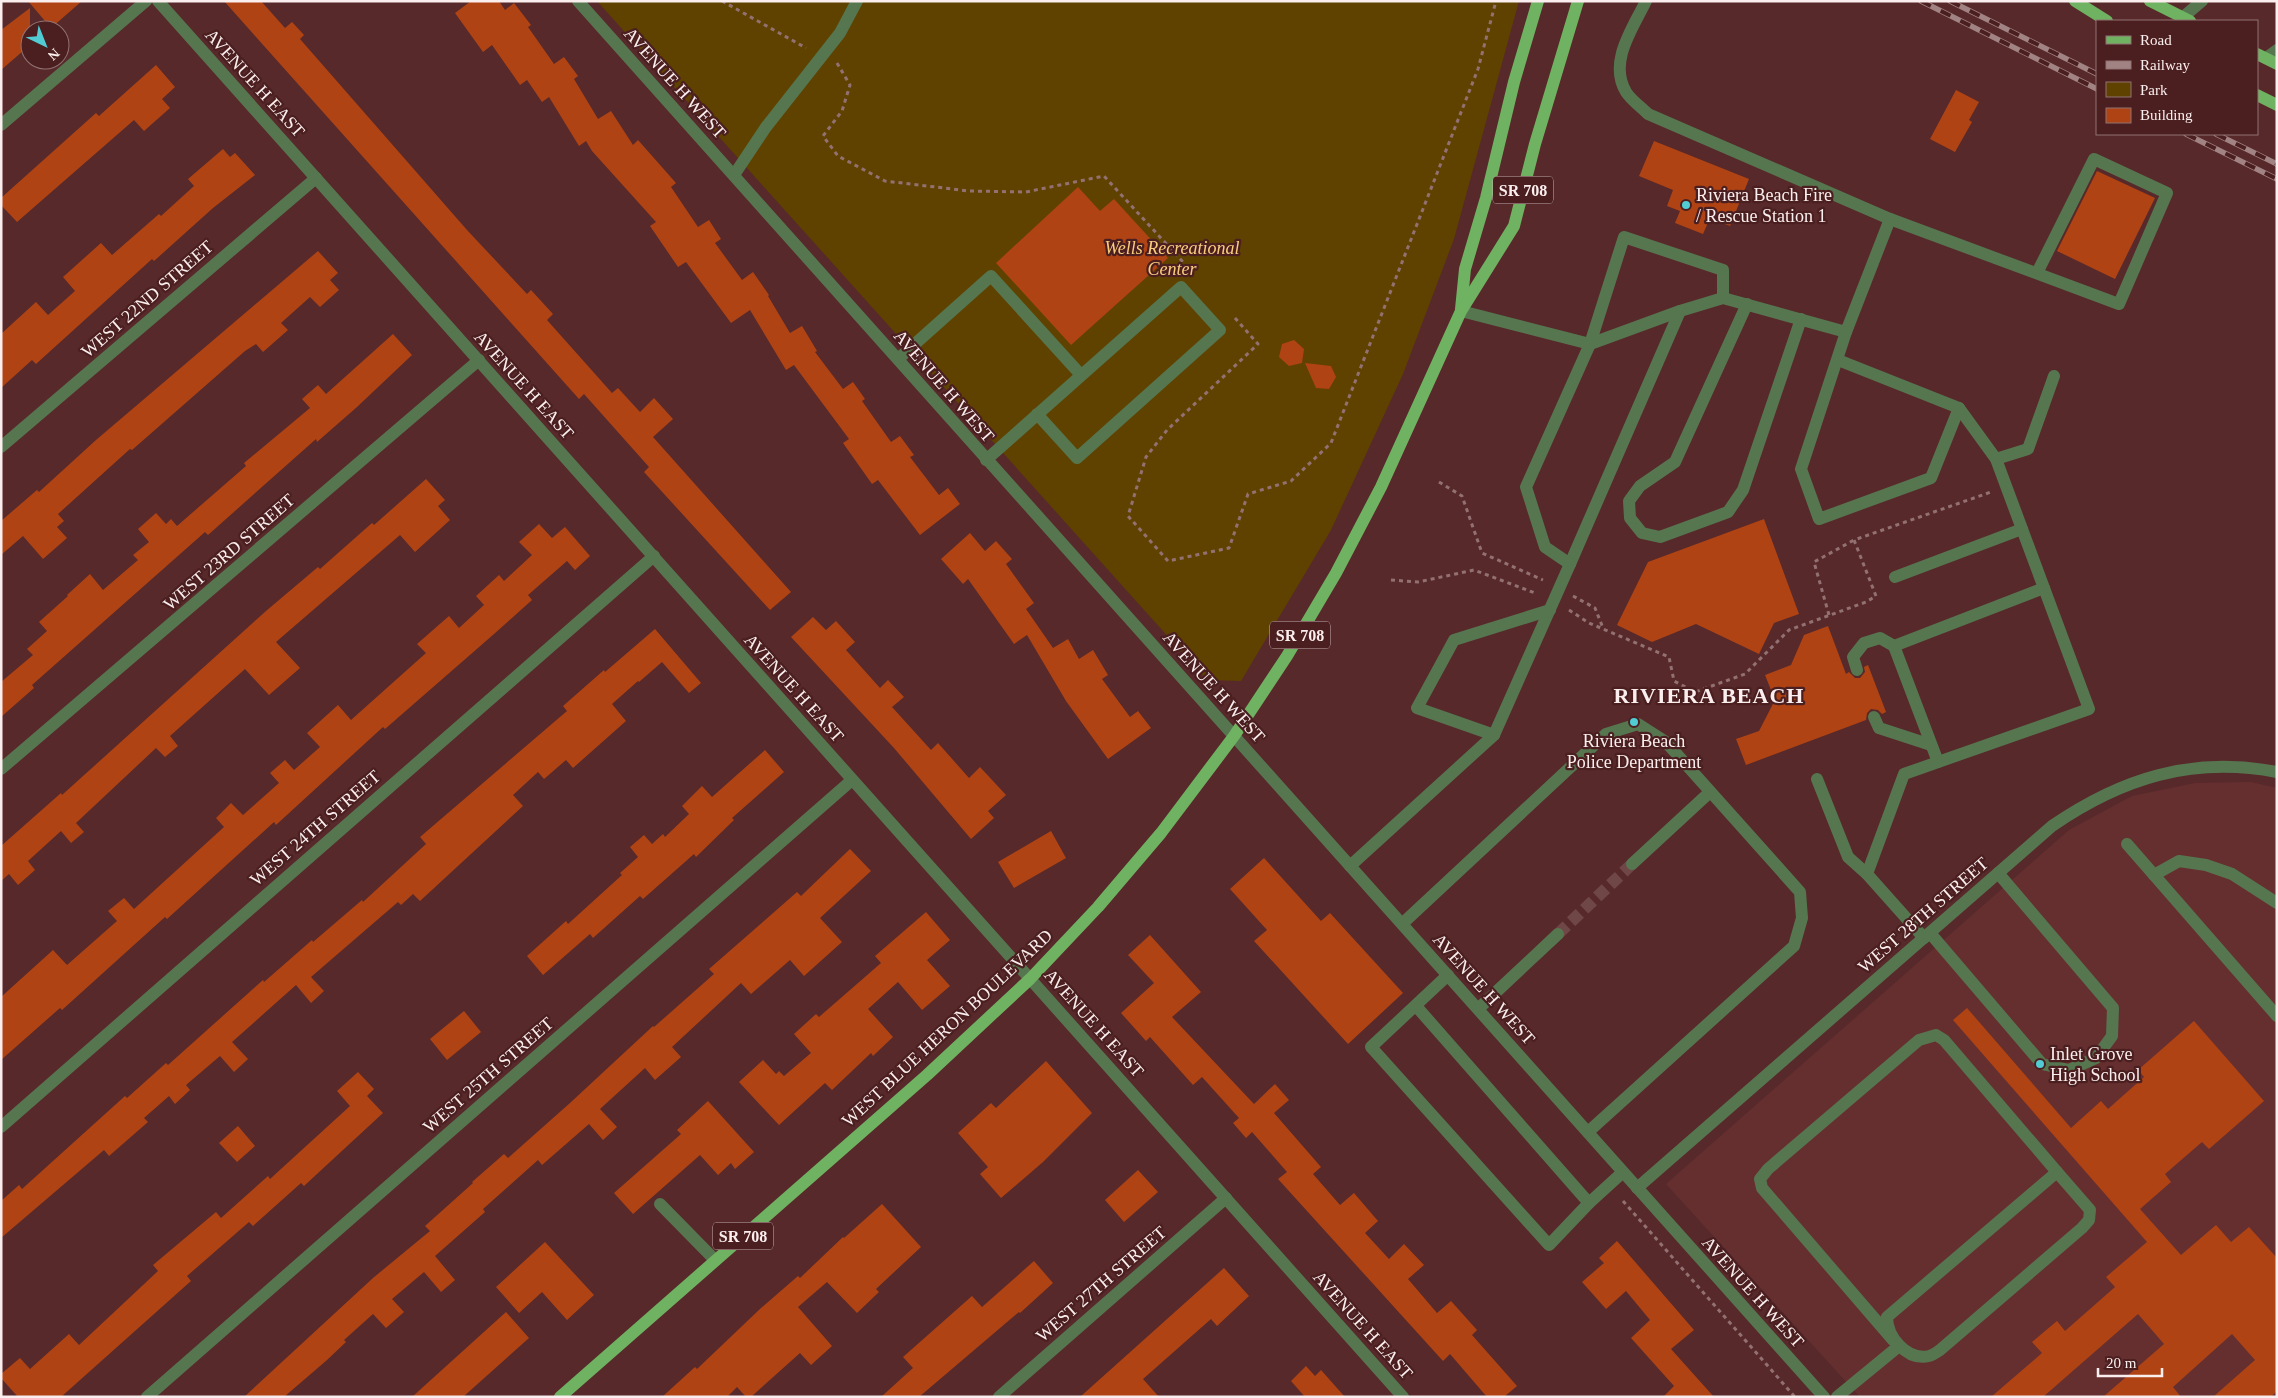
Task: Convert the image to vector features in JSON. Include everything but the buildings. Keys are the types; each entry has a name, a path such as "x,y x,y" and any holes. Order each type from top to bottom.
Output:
{"main road":[{"name":"WEST BLUE HERON BOULEVARD","path":"1461,311 1465,269 1486,198 1514,82 1538,1"},
{"name":"WEST BLUE HERON BOULEVARD","path":"560,1397 927,1074 1030,978 1098,907 1161,833 1234,736 1287,656 1336,573 1385,479 1461,311 1514,226 1535,144 1578,1"},
{"path":"2075,1 2105,20"},
{"path":"2150,1 2186,19"},
{"path":"2258,96 2277,105"}],"street":[{"path":"1,126 146,1"},
{"name":"AVENUE H EAST","path":"158,1 1403,1397"},
{"name":"AVENUE H WEST","path":"578,1 1824,1397"},
{"path":"734,175 766,127 840,33 857,1"},
{"path":"1646,1 1619,58 1621,77 1626,92 1648,114 1890,219 2119,304 2167,193 2094,159 2037,273"},
{"path":"2186,19 2202,1"},
{"path":"2266,58 2277,50"},
{"name":"WEST 22ND STREET","path":"1,447 316,178"},
{"path":"1890,219 1846,332 1801,469 1819,519 1931,478 1960,408"},
{"path":"1570,564 1545,547 1526,487 1590,344 1624,237 1723,270 1723,298"},
{"path":"898,359 991,276 1081,375"},
{"path":"986,460 1037,414 1181,287 1220,330 1078,458 1037,414"},
{"path":"1461,311 1590,344 1680,311 1723,298 1846,332"},
{"path":"1747,304 1675,462 1640,486 1629,501 1630,518 1642,533 1660,538 1728,512 1743,490 1802,319"},
{"path":"1350,866 1494,735 1680,311"},
{"name":"WEST 23RD STREET","path":"1,769 479,360"},
{"path":"1838,360 1960,408 1996,459 2089,709 1904,774 1867,874"},
{"path":"1996,459 2028,449 2054,376"},
{"path":"1895,576 2022,529"},
{"name":"WEST 24TH STREET","path":"1,1127 654,556"},
{"path":"1894,646 2044,588"},
{"path":"1494,735 1417,708 1454,640 1550,610"},
{"path":"1857,670 1853,656 1864,643 1880,638 1894,646 1938,762"},
{"path":"1874,717 1879,728 1932,745"},
{"path":"1402,924 1606,734 1638,724 1666,742 1800,892 1802,918 1794,946 1588,1132"},
{"name":"WEST 28TH STREET","path":"1637,1188 2052,826 2083,805 2116,788 2151,776 2182,769 2219,766 2256,768 2277,772"},
{"path":"1817,779 1848,857 1927,935 2042,1064 2069,1070 2096,1058 2112,1036 2113,1008 1998,873"},
{"name":"WEST 25TH STREET","path":"147,1397 852,780"},
{"path":"1632,864 1710,792"},
{"path":"2127,844 2277,1016"},
{"path":"2154,875 2179,861 2206,865 2232,874 2277,904"},
{"path":"1478,1009 1558,934"},
{"path":"1448,976 1371,1047 1549,1245 1589,1203 1623,1172"},
{"path":"1416,1006 1589,1203"},
{"path":"1936,1035 1944,1040 2090,1210 2089,1220 1940,1350 1929,1356 1918,1355 1896,1343 1762,1188 1760,1179 1768,1168 1919,1040 1936,1035"},
{"path":"1896,1343 1887,1326 1887,1317 2057,1172"},
{"name":"WEST 27TH STREET","path":"999,1397 1226,1198"},
{"path":"660,1204 715,1260"},
{"path":"1837,1397 1896,1343"}],"path":[{"path":"1439,482 1462,496 1482,553 1543,580"},
{"path":"1829,615 1814,562 1854,540 2006,486"},
{"path":"1570,610 1603,628 1669,657 1674,681 1695,692 1744,674 1789,630 1866,602 1876,596 1854,540"},
{"path":"1391,580 1418,582 1474,570 1535,593"},
{"path":"1574,596 1595,608 1603,628"}],"shaded area":[{"name":"Inlet Grove High School","path":"2251,782 2277,788 2277,1397 1860,1397 1666,1184 2069,830 2132,796 2195,783"}],"green space":[{"name":"Wells Recreational Center","path":"597,1 1519,1 1454,239 1403,374 1331,530 1241,681 1207,680"}],"tunnel":[{"path":"1558,934 1632,864"}],"railway":[{"path":"1921,1 2096,88"},
{"path":"1950,1 2096,74"},
{"path":"2188,135 2277,179"},
{"path":"2218,135 2277,164"}],"place":[{"name":"Riviera Beach Fire / Rescue Station 1","path":"1686,205"},
{"name":"Riviera Beach Police Department","path":"1634,722"},
{"name":"Inlet Grove High School","path":"2040,1064"}],"district":[{"name":"RIVIERA BEACH","path":"1709,695"}]}
